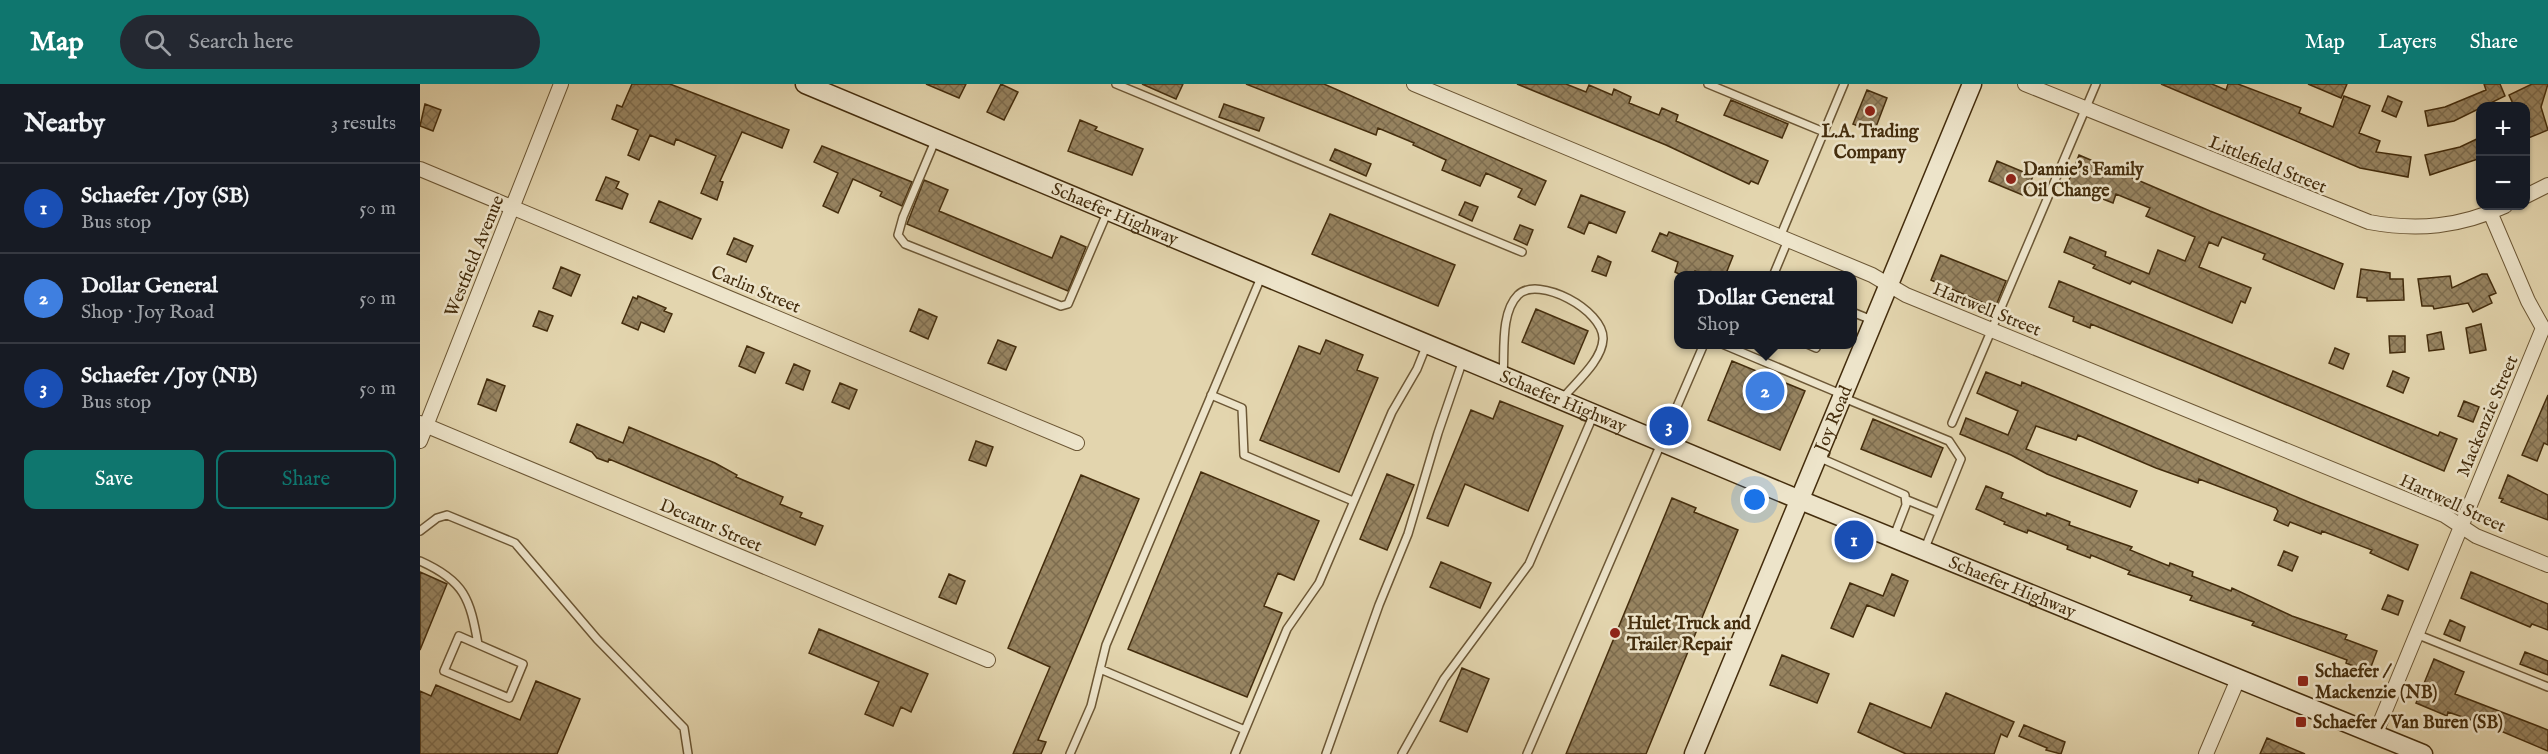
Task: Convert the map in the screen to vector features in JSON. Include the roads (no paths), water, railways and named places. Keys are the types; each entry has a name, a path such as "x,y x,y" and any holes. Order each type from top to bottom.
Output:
{"main road":[{"name":"Schaefer Highway","path":"805,84 1800,500 2423,754"},
{"name":"Joy Road","path":"1694,754 1972,84"}],"street":[{"name":"Westfield Avenue","path":"420,441 423,424 561,84"},
{"name":"Hartwell Street","path":"1414,84 1872,275 1888,286 1992,330 2444,514 2476,536 2548,565"},
{"name":"Littlefield Street","path":"2025,84 2369,222 2398,227 2428,228 2457,223 2495,210"},
{"name":"Carlin Street","path":"420,169 1077,443"},
{"path":"2530,193 2548,185"},
{"name":"Mackenzie Street","path":"2375,735 2545,331 2528,301 2490,212"},
{"name":"Decatur Street","path":"423,424 988,660"},
{"path":"2206,754 2238,680"}],"lane":[{"path":"1116,84 1522,252"},
{"path":"1708,84 1824,132"},
{"path":"1774,271 1784,239 1844,84"},
{"path":"1952,423 2096,84"},
{"path":"936,139 903,217 898,235 905,244 1061,306 1068,304 1078,284 1107,210"},
{"path":"1070,754 1091,706 1106,645 1262,275"},
{"path":"1503,375 1508,312 1516,296 1526,289 1535,288 1551,292 1589,310 1598,321 1603,339 1599,354 1562,400"},
{"path":"1857,314 1874,320"},
{"path":"1235,754 1287,629 1318,583 1392,412 1417,369 1427,344"},
{"path":"1527,754 1702,349"},
{"path":"1744,349 1843,396 1949,441 1961,459 1924,551"},
{"path":"1326,754 1379,605 1408,534 1438,433 1464,359"},
{"path":"1211,395 1242,408 1244,454 1353,501"},
{"path":"1402,754 1444,680 1529,564 1594,414"},
{"path":"1818,457 1900,491 1907,500 1939,513"},
{"path":"1893,538 1907,500"},
{"path":"420,531 437,518 447,515 515,543 597,639 684,728 688,754"},
{"path":"420,561 456,583 472,607 478,644"},
{"path":"2416,634 2548,687"},
{"path":"459,636 478,644 523,664 509,698 444,670 459,636"},
{"path":"1100,669 1245,730"}],"place":[{"name":"L.A. Trading Company","path":"1870,111"},
{"name":"Dannie's Family Oil Change","path":"2011,179"},
{"name":"Dollar General","path":"1765,391"},
{"name":"Schaefer / Joy (NB)","path":"1669,426"},
{"name":"Schaefer / Joy (SB)","path":"1854,540"},
{"name":"Hulet Truck and Trailer Repair","path":"1615,633"},
{"name":"Schaefer / Mackenzie (NB)","path":"2303,681"},
{"name":"Schaefer / Van Buren (SB)","path":"2301,722"}]}
